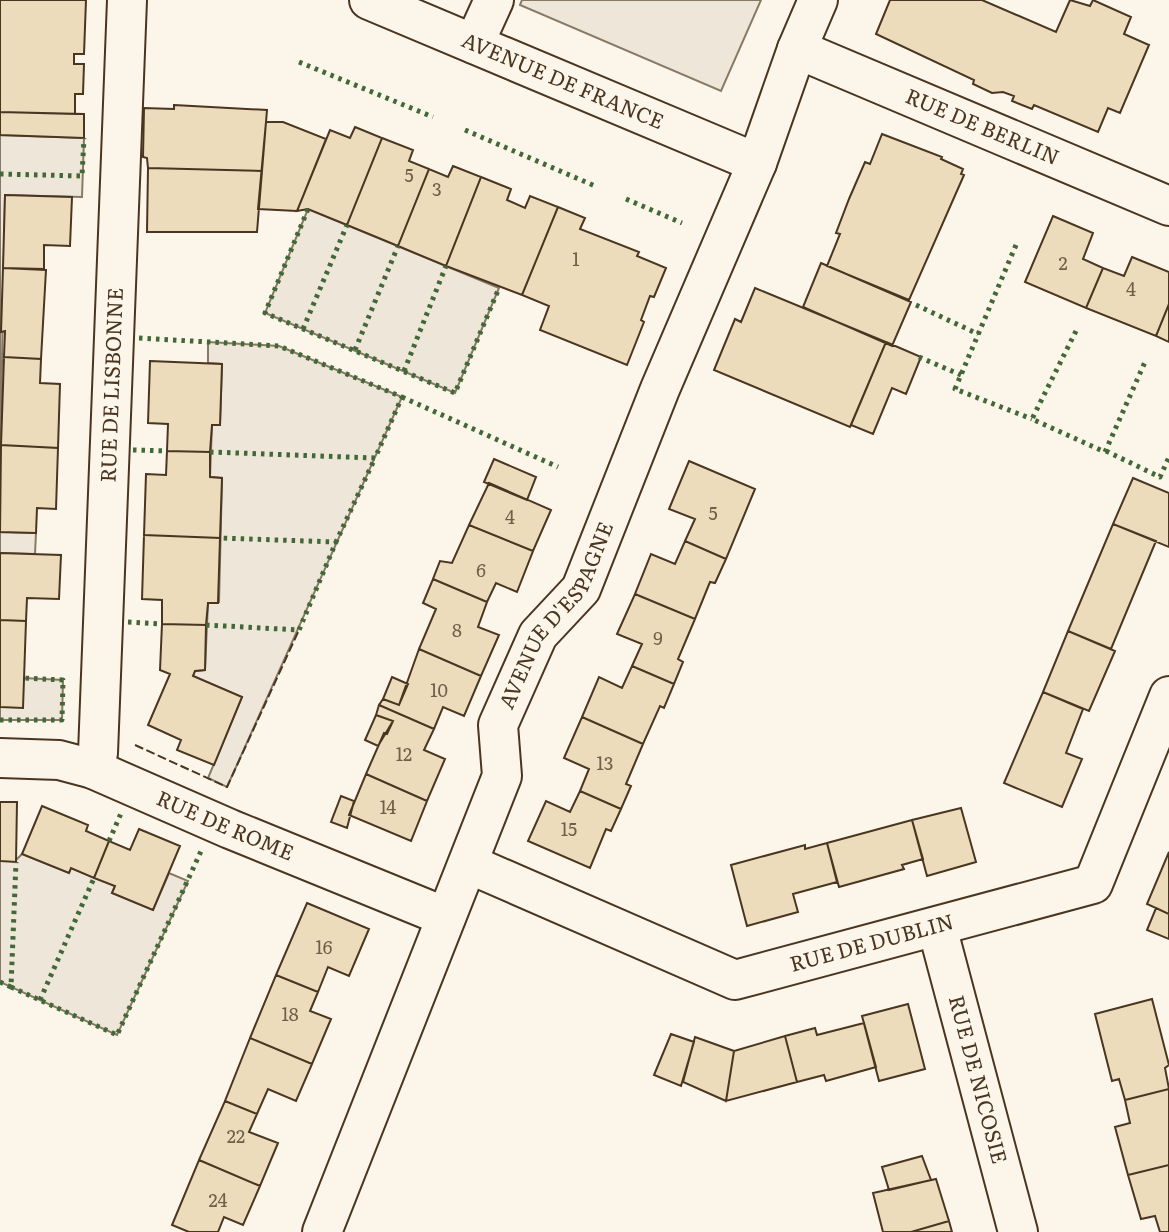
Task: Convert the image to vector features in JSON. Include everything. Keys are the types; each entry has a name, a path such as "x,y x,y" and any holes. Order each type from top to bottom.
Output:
{"street":[{"name":"RUE DE LISBONNE","path":"93,769 98,754 127,0"},
{"name":"AVENUE DE FRANCE","path":"369,0 757,163"},
{"path":"474,44 494,0"},
{"name":"AVENUE D'ESPAGNE","path":"322,1232 502,776 498,724 538,635 582,589 660,389 757,163 797,49 818,0"},
{"name":"RUE DE BERLIN","path":"797,49 1169,206"},
{"name":"RUE DE DUBLIN","path":"469,863 735,980 1093,884 1169,696"},
{"name":"RUE DE ROME","path":"0,758 59,760 93,769 446,918"},
{"name":"RUE DE NICOSIE","path":"937,927 1018,1232"}],"shaded area":[{"path":"522,0 761,0 721,91 520,5"},
{"path":"0,135 84,138 82,197 5,195 0,472"},
{"path":"308,209 499,288 455,393 265,313"},
{"path":"208,342 279,346 402,397 227,787 208,778 242,697 193,676 195,671 205,670 208,603 219,602 222,478 210,477 212,425 220,425 222,364 208,363"},
{"path":"0,532 36,533 35,554 0,553"},
{"path":"23,678 63,680 62,720 0,720 0,707"},
{"path":"22,854 69,873 71,868 115,886 112,893 153,910 169,873 188,881 117,1035 0,982 0,861 15,861"}],"building":[{"path":"0,0 86,0 84,54 74,54 74,64 84,64 83,94 75,94 75,114 0,112"},
{"path":"890,0 982,0 1056,32 1070,0 1090,6 1093,0 1131,17 1124,34 1149,45 1120,113 1108,108 1098,132 1034,105 1032,109 1012,101 1014,96 1003,92 992,93 973,84 974,80 876,34"},
{"path":"174,105 267,110 262,171 148,168 147,158 143,157 144,108 174,109"},
{"path":"0,112 84,114 84,138 0,135"},
{"path":"266,122 283,122 326,139 297,211 258,209"},
{"path":"355,127 382,138 347,225 308,209 297,211 330,130 350,138"},
{"path":"882,134 942,157 941,159 963,169 961,174 964,175 909,300 827,266 840,234 836,233 849,199 865,162 870,164"},
{"path":"382,138 413,150 409,161 429,169 398,246 347,225"},
{"path":"453,166 481,177 446,266 398,246 429,169 448,177"},
{"path":"148,168 262,171 257,232 147,232"},
{"path":"481,177 511,189 507,200 525,208 530,196 558,207 522,295 446,266"},
{"path":"5,195 72,197 70,246 44,245 44,269 3,268"},
{"path":"558,207 585,218 580,229 639,252 637,256 666,268 654,297 650,296 641,320 644,322 627,365 540,330 549,306 522,295"},
{"path":"1053,216 1093,233 1083,259 1103,268 1086,308 1025,282"},
{"path":"1132,257 1169,272 1169,304 1156,336 1086,308 1103,268 1124,276"},
{"path":"821,263 911,302 892,346 803,307"},
{"path":"3,268 46,270 41,359 4,357 5,331 1,332"},
{"path":"755,288 886,342 850,427 714,370 735,319 741,322"},
{"path":"1169,304 1169,342 1156,336"},
{"path":"886,342 921,357 906,394 892,388 873,434 851,425"},
{"path":"4,357 41,359 40,383 60,384 58,448 1,445"},
{"path":"150,361 222,364 220,425 212,425 210,452 167,451 168,424 148,423"},
{"path":"1,445 58,448 56,509 37,508 36,533 0,532"},
{"path":"167,451 210,452 210,477 222,478 220,538 144,535 146,474 166,475"},
{"path":"494,459 536,477 527,500 484,482"},
{"path":"689,461 755,489 726,559 685,541 695,519 669,509"},
{"path":"1133,478 1169,493 1169,547 1113,524"},
{"path":"489,483 551,510 533,551 469,525"},
{"path":"1113,524 1156,541 1111,649 1068,631"},
{"path":"469,525 533,551 517,592 496,583 487,602 433,579 440,561 452,563"},
{"path":"144,535 220,538 218,603 208,603 206,625 162,624 162,600 142,599"},
{"path":"685,541 726,559 715,583 710,582 695,619 635,594 651,554 675,564"},
{"path":"0,553 61,555 59,599 27,598 26,621 0,620"},
{"path":"433,579 487,602 478,627 499,635 481,676 419,649 436,609 423,603"},
{"path":"635,594 695,619 678,659 683,662 674,684 632,666 642,644 617,634"},
{"path":"0,620 26,621 23,708 0,707"},
{"path":"162,624 206,625 205,670 195,671 193,676 242,697 214,765 177,750 181,740 148,725 170,674 160,670"},
{"path":"1068,631 1115,651 1089,711 1043,692"},
{"path":"419,649 481,676 464,716 443,707 434,729 379,705 383,699 399,705"},
{"path":"632,666 674,684 664,708 660,706 643,744 582,717 599,677 622,688"},
{"path":"392,677 408,684 399,705 383,699"},
{"path":"1043,692 1083,709 1066,753 1082,759 1062,807 1004,783"},
{"path":"379,705 434,729 424,750 445,759 427,801 366,774 384,733 387,734 393,721 376,715"},
{"path":"376,715 393,721 378,746 365,740"},
{"path":"582,717 643,744 626,784 631,786 621,809 580,791 589,769 564,758"},
{"path":"366,774 427,801 411,841 349,815"},
{"path":"580,791 621,809 611,831 606,829 590,868 528,841 546,801 570,812"},
{"path":"341,796 354,801 347,828 331,822"},
{"path":"0,802 17,802 16,862 0,861"},
{"path":"42,806 88,825 86,831 109,841 94,878 71,868 69,873 22,854"},
{"path":"961,808 976,862 927,876 912,820"},
{"path":"912,820 923,859 902,865 904,869 839,887 827,843"},
{"path":"139,829 180,846 153,910 112,893 115,886 94,878 109,841 130,850"},
{"path":"827,843 837,882 793,894 798,912 747,926 731,865 805,845 805,849"},
{"path":"1169,852 1169,914 1147,904"},
{"path":"307,903 369,929 349,976 328,967 318,992 276,975"},
{"path":"1156,908 1169,914 1169,939 1147,930"},
{"path":"276,975 318,992 310,1011 331,1019 312,1064 250,1038"},
{"path":"1152,999 1169,1065 1165,1068 1169,1089 1125,1100 1119,1079 1112,1081 1095,1014"},
{"path":"908,1004 925,1069 879,1081 862,1016"},
{"path":"864,1023 876,1067 826,1081 824,1075 797,1082 785,1036 815,1028 817,1035"},
{"path":"671,1034 694,1042 681,1086 654,1075"},
{"path":"785,1036 797,1082 726,1101 734,1051"},
{"path":"695,1037 734,1051 726,1101 683,1082"},
{"path":"250,1038 312,1064 296,1101 268,1089 257,1114 225,1101"},
{"path":"1169,1089 1169,1165 1128,1175 1115,1127 1130,1123 1125,1100"},
{"path":"225,1101 257,1114 249,1132 278,1143 260,1186 199,1160"},
{"path":"922,1156 931,1180 889,1190 882,1167"},
{"path":"199,1160 260,1186 243,1225 224,1217 218,1232 189,1232 172,1225"},
{"path":"1169,1165 1169,1232 1160,1232 1155,1216 1141,1219 1128,1175"},
{"path":"936,1179 949,1221 911,1232 883,1232 873,1193"},
{"path":"949,1221 952,1232 911,1232"}],"hedge":[{"path":"299,62 433,117"},
{"path":"465,130 595,186"},
{"path":"0,174 82,176 84,138"},
{"path":"626,199 682,223"},
{"path":"308,209 265,313 455,393 499,288"},
{"path":"303,329 347,225"},
{"path":"1016,245 955,389 1032,419"},
{"path":"355,350 398,246"},
{"path":"404,371 446,266"},
{"path":"916,305 978,334"},
{"path":"1076,331 1032,419 1105,452 1145,362"},
{"path":"139,338 279,346 402,397 375,458"},
{"path":"919,357 961,375"},
{"path":"402,397 558,467"},
{"path":"133,450 167,451"},
{"path":"1106,451 1160,477 1169,457"},
{"path":"210,452 375,458 336,542"},
{"path":"206,625 299,630 336,542 220,538"},
{"path":"128,622 162,624"},
{"path":"0,720 62,720 63,680 23,678"},
{"path":"109,841 122,811"},
{"path":"11,987 117,1035 202,849"},
{"path":"0,982 11,987 16,862"},
{"path":"40,1000 94,878"}],"fence":[{"path":"135,745 227,787 299,630"}]}
